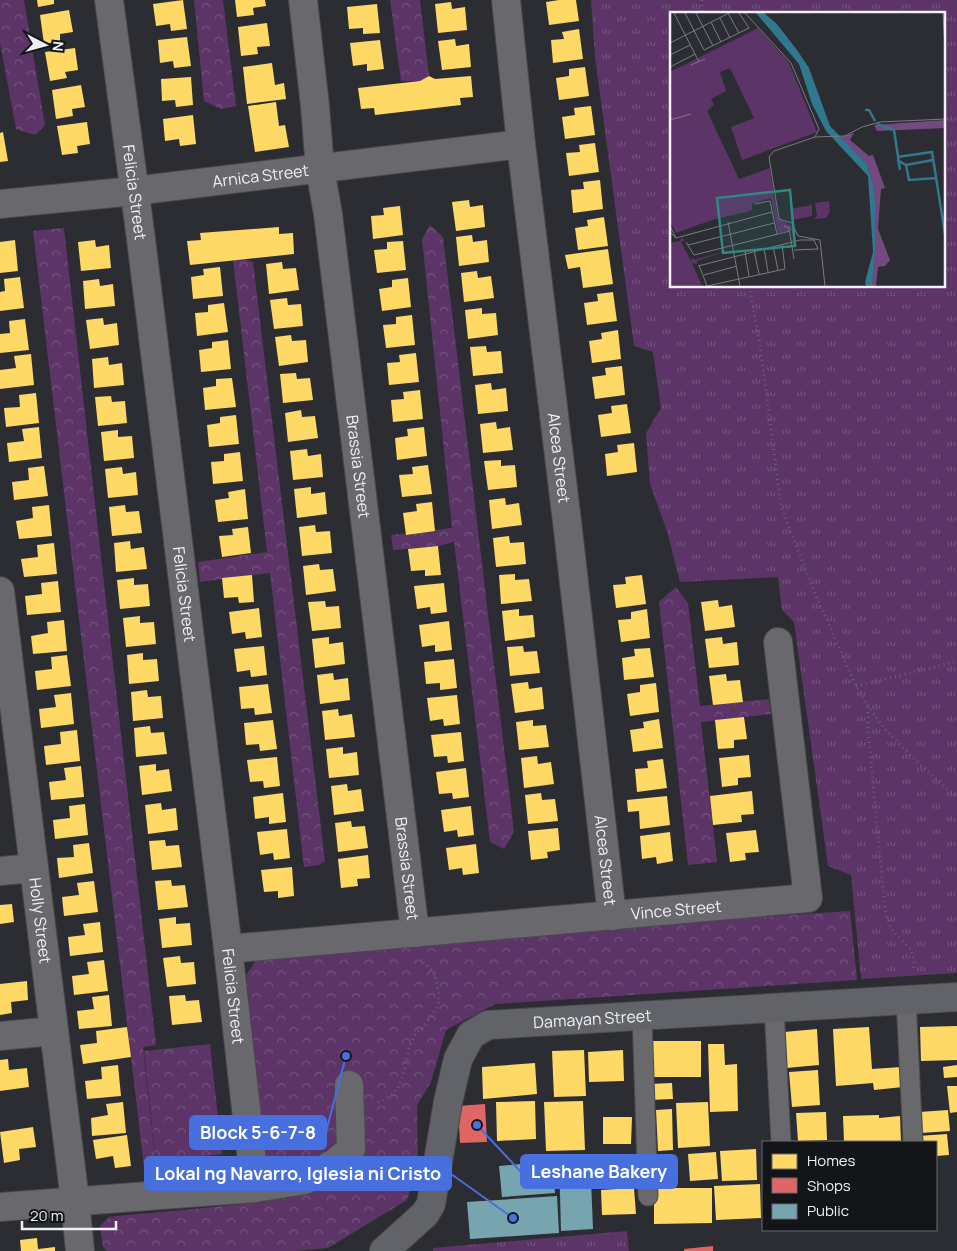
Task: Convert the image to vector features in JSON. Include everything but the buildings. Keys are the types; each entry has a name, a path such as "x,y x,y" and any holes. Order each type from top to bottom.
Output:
{"street":[{"name":"Felicia Street","path":"109,0 141,239 228,949 255,1188"},
{"name":"Brassia Street","path":"303,0 316,106 320,168 329,224 415,933"},
{"name":"Alcea Street","path":"506,0 521,144 567,520 612,916"},
{"name":"Arnica Street","path":"0,204 134,191 521,144"},
{"name":"Holly Street","path":"0,591 7,706 34,868 80,1251"},
{"name":"Vince Street","path":"228,949 808,898 778,642"},
{"path":"0,871 34,868"},
{"name":"Damayan Street","path":"384,1251 409,1241 431,1204 448,1102 458,1059 471,1035 488,1025 957,997"},
{"path":"0,1036 54,1031"},
{"path":"0,1207 255,1188 305,1180 336,1162 351,1149 350,1098"}],"lane":[{"path":"906,999 913,1141"},
{"path":"774,1007 782,1141"},
{"path":"642,1016 648,1196"}],"path":[{"path":"749,288 760,345 781,506 814,589 856,686 868,706 884,728 908,753 957,796"},
{"path":"856,686 957,661"},
{"path":"868,706 868,731 885,910 891,929 912,950 914,962 906,999"},
{"path":"350,1098 385,1100 391,1096 403,1078 415,1033 430,1018 439,1000 434,974 423,961 415,933"}],"green space":[{"path":"0,0 24,0 45,125 35,135 16,129 0,43"},
{"path":"194,0 223,0 236,106 221,109 204,101"},
{"path":"390,0 420,0 429,76 420,81 401,81"},
{"path":"591,0 957,0 957,973 861,979 851,875 828,866 794,622 782,610 778,577 680,582 667,531 650,484 646,433 661,408 653,352 634,346 595,57"},
{"path":"430,225 443,237 514,832 504,849 490,842 454,542 438,546 393,550 391,535 452,528 422,239"},
{"path":"64,228 156,1045 143,1047 156,1166 144,1167 33,231"},
{"path":"244,259 253,262 325,861 319,865 304,867 270,573 200,582 198,562 267,552 233,260"},
{"path":"676,587 688,603 700,706 769,699 771,714 701,722 717,862 688,865 659,602"},
{"path":"850,911 857,980 495,1004 446,1030 431,1082 417,1105 418,1165 407,1200 328,1248 296,1251 107,1251 103,1247 100,1226 109,1217 268,1201 265,1152 246,975 257,959 445,937"},
{"path":"210,1044 222,1154 156,1162 144,1051"},
{"path":"627,1231 629,1251 433,1251 433,1248"}],"place":[{"name":"Block 5-6-7-8","path":"346,1056"},
{"name":"Leshane Bakery","path":"477,1125"},
{"name":"Lokal ng Navarro, Iglesia ni Cristo","path":"513,1218"}]}
